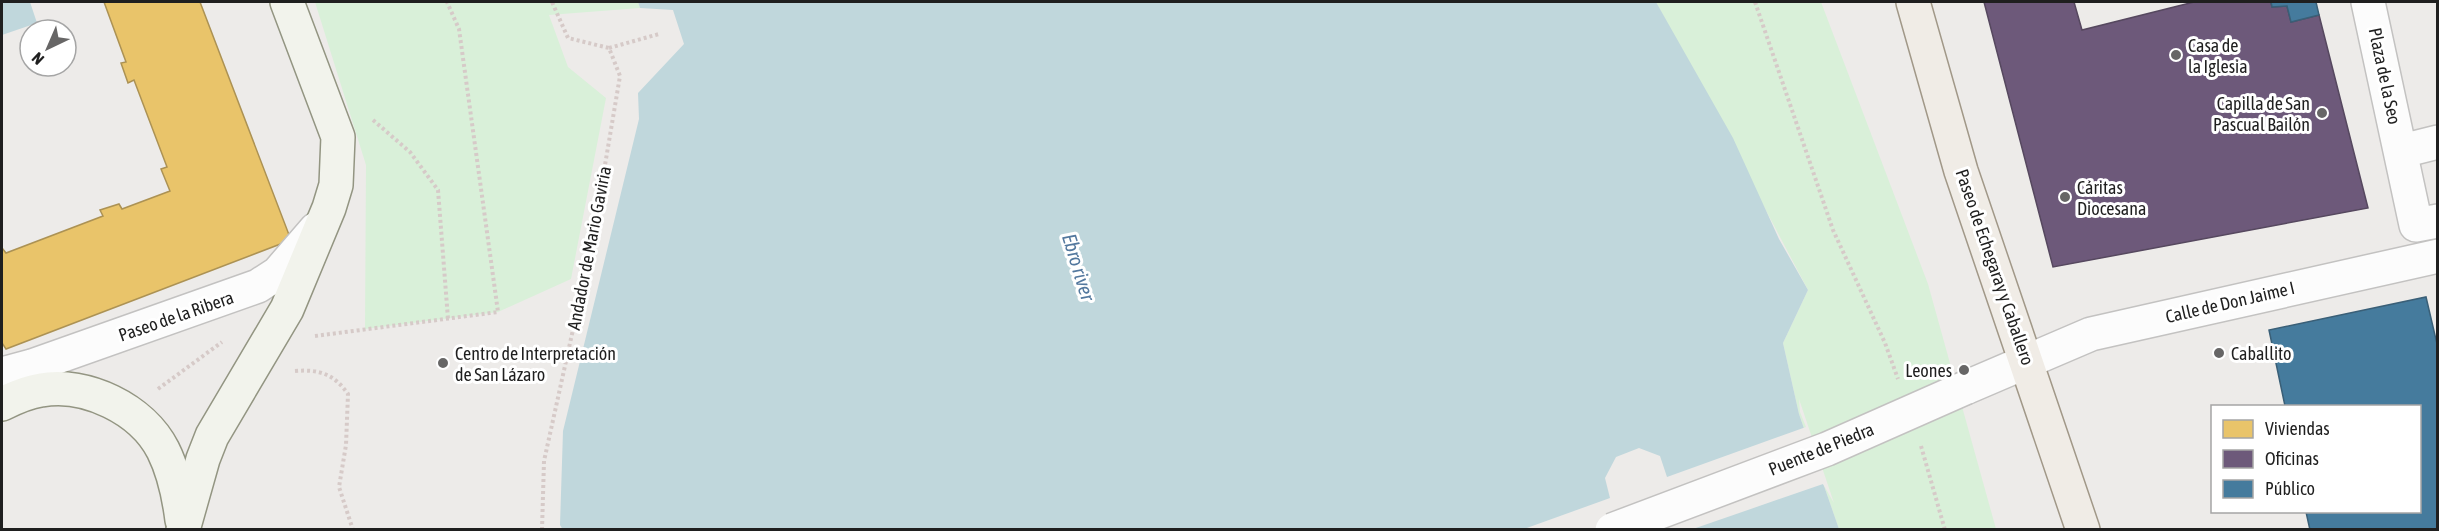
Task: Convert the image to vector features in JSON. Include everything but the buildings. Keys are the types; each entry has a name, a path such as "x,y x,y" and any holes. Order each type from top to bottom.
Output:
{"main road":[{"name":"Paseo de la Ribera","path":"183,527 213,436 287,309 336,185 338,137 287,2"},
{"name":"Paseo de Echegaray y Caballero","path":"1913,2 1961,171 2028,362 2083,530"},
{"path":"2,404 41,390 60,389 104,398 131,414 147,428 162,447 178,490 183,527"}],"street":[{"name":"Plaza de la Seo","path":"2368,2 2402,151 2416,225 2438,221"},
{"path":"2402,151 2438,142"},
{"name":"Paseo de la Ribera","path":"2,374 66,355 258,286 278,273 300,251 324,218"},
{"name":"Calle de Don Jaime I","path":"2028,362 2091,334 2438,256"},
{"name":"Puente de Piedra","path":"1612,530 1827,449 2028,362"}],"path":[{"path":"307,337 498,312 459,29 447,2"},
{"path":"552,2 568,38 609,48 659,34"},
{"path":"1755,2 1833,230 1885,343 1900,385"},
{"name":"Andador de Mario Gaviria","path":"542,530 544,461 591,248 620,76 609,48"},
{"path":"366,113 410,152 438,190 448,318"},
{"path":"149,394 226,340"},
{"path":"296,371 312,370 329,374 348,394 346,445 339,487 353,530"},
{"path":"1918,437 1946,530"}],"green space":[{"path":"315,2 638,2 640,8 549,15 568,67 606,98 571,279 498,312 365,329 366,165"},
{"path":"1656,2 1821,2 1928,284 1996,529 1839,529 1799,414 1783,343 1808,290"}],"water":[{"path":"2,2 30,2 35,18 18,18 18,30 2,35"},
{"name":"Ebro river","path":"638,2 1656,2 1733,138 1779,239 1808,290 1783,343 1799,414 1839,529 563,530 560,525 563,431 639,119 638,93 684,44 673,10 640,8"}],"pier":[{"path":"1799,399 1834,503 1823,484 1690,530 1524,529 1610,498 1605,478 1616,457 1639,448 1660,456 1667,477 1806,427 1800,412"}],"place":[{"name":"Casa de la Iglesia","path":"2176,55"},
{"name":"Capilla de San Pascual Bailón","path":"2322,113"},
{"name":"Cáritas Diocesana","path":"2065,197"},
{"name":"Caballito","path":"2219,353"},
{"name":"Centro de Interpretación de San Lázaro","path":"443,363"},
{"name":"Leones","path":"1964,370"}]}
